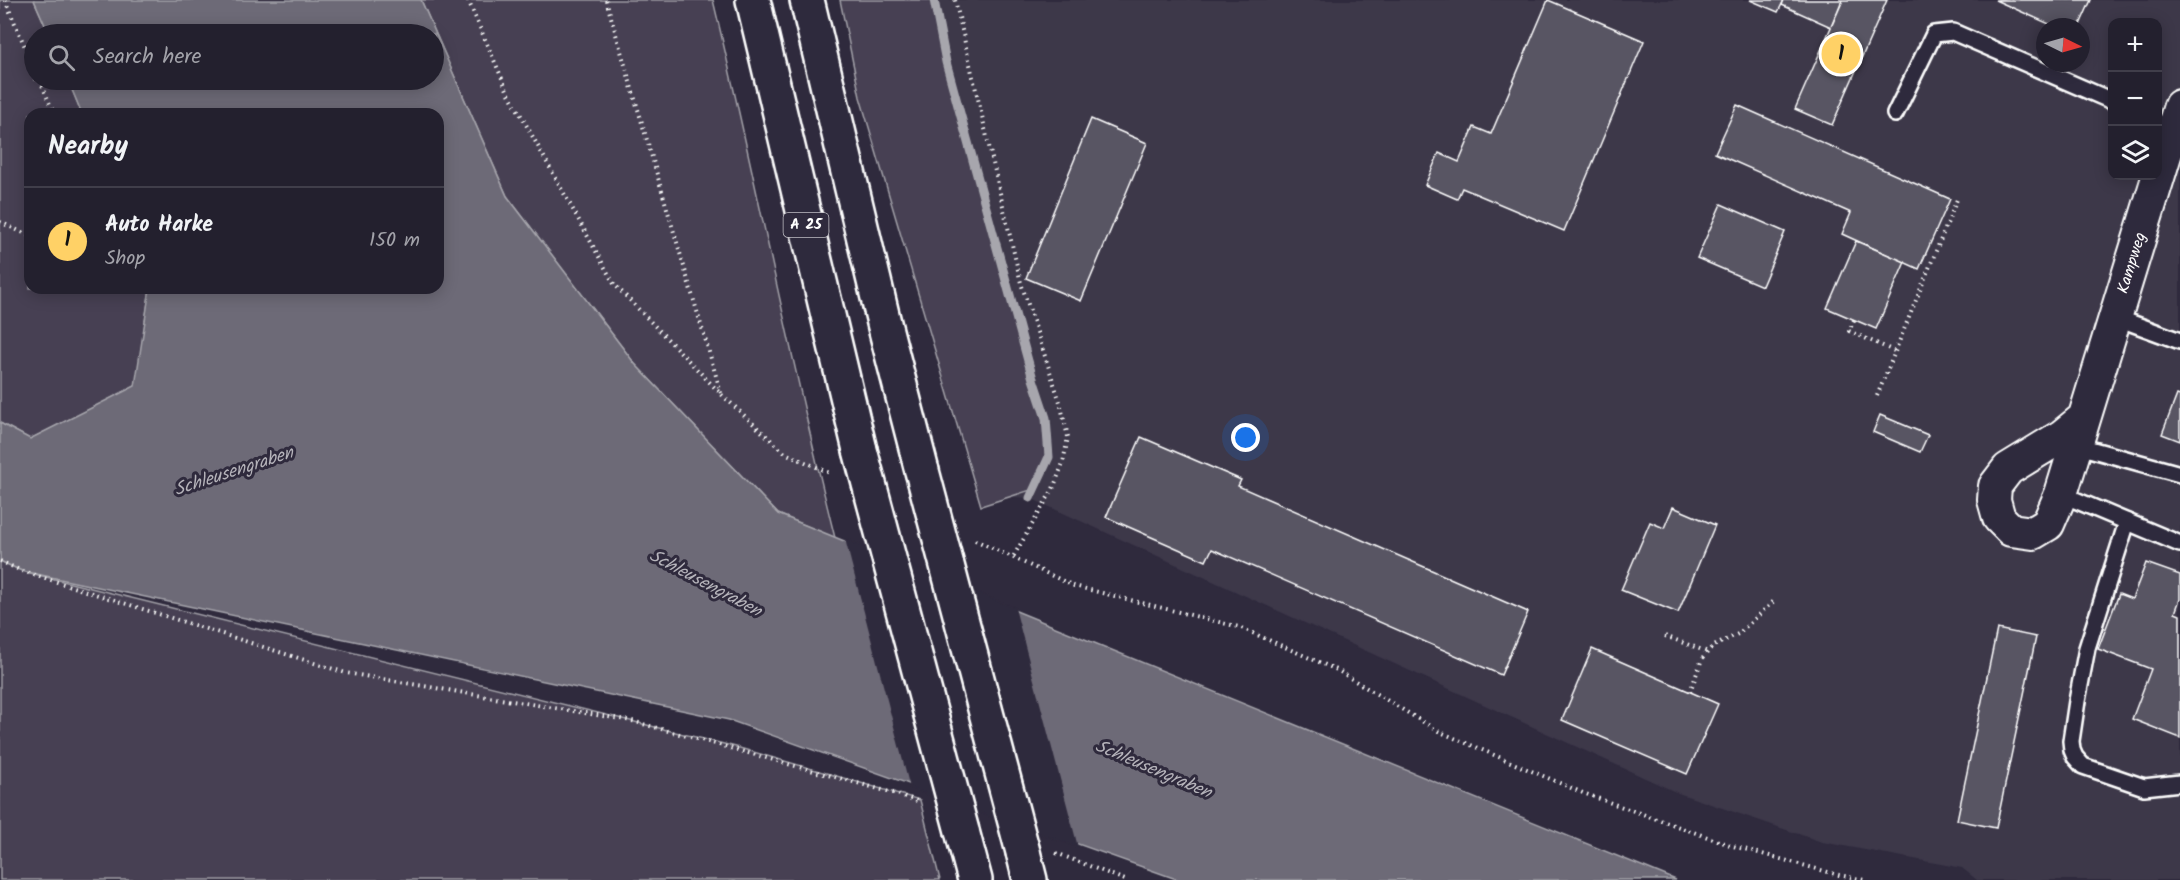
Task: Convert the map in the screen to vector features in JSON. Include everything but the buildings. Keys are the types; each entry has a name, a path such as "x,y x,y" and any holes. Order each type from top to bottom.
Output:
{"highway":[{"name":"A 25","path":"753,0 860,450 975,880"},
{"path":"807,0 922,471 1034,861"}],"street":[{"name":"Kampweg","path":"2079,432 2062,436 2008,469 1995,486 1999,518 2011,530 2034,533 2048,524 2061,494 2115,317 2170,118"}],"lane":[{"path":"1895,114 1934,34 1953,32 2108,99"},
{"path":"2115,317 2180,341"},
{"path":"2079,432 2180,474"},
{"path":"2061,494 2180,544"},
{"path":"2127,522 2087,648 2071,741 2072,750 2084,766 2144,788 2180,783"}],"path":[{"path":"5,0 24,45"},
{"path":"468,0 507,90 614,284 721,394 785,453 839,477"},
{"path":"606,0 721,394"},
{"path":"955,0 1021,283 1060,402 1068,437 1063,463 1053,489 1013,557"},
{"path":"44,90 52,108"},
{"path":"1877,396 1958,197"},
{"path":"0,222 24,233"},
{"path":"1854,320 1849,331 1894,351"},
{"path":"969,537 1074,586 1239,627 1337,670 1438,731 1583,793 1733,846 1839,875 1866,880"},
{"path":"0,561 22,571 346,673 632,721 897,794 930,806"},
{"path":"1690,692 1702,659 1712,647 1738,634 1775,600"},
{"path":"1665,636 1708,652"},
{"path":"1034,861 1125,880"}],"shaded area":[{"path":"0,0 34,0 45,24 24,24 24,90 72,90 80,108 24,108 24,294 149,294 136,386 30,439 0,423"},
{"path":"421,0 713,0 835,538 778,514 635,364 507,196 444,52 444,24 432,24"},
{"path":"840,0 931,0 1033,379 1046,418 1049,457 1034,489 981,506 860,97"},
{"path":"931,0 2180,0 2180,880 1977,880 1962,868 1822,842 1678,793 1030,498 1013,497 1034,489 1049,457 1046,418 1033,379"},
{"path":"0,561 22,571 736,747 920,800 940,880 0,880"}],"water":[{"path":"34,0 421,0 432,24 45,24"},
{"name":"Schleusengraben","path":"444,52 507,196 635,364 778,514 1676,880 1179,880 729,720 22,571 0,561 0,423 30,439 135,386 149,294 444,294 444,108 80,108 72,90 444,90"}],"pier":[{"path":"845,539 1015,608 1078,847 910,788"}],"waterway":[{"path":"934,0 946,62 1033,379 1046,418 1049,457 1030,498"}],"place":[{"name":"Auto Harke","path":"1841,54"}]}
